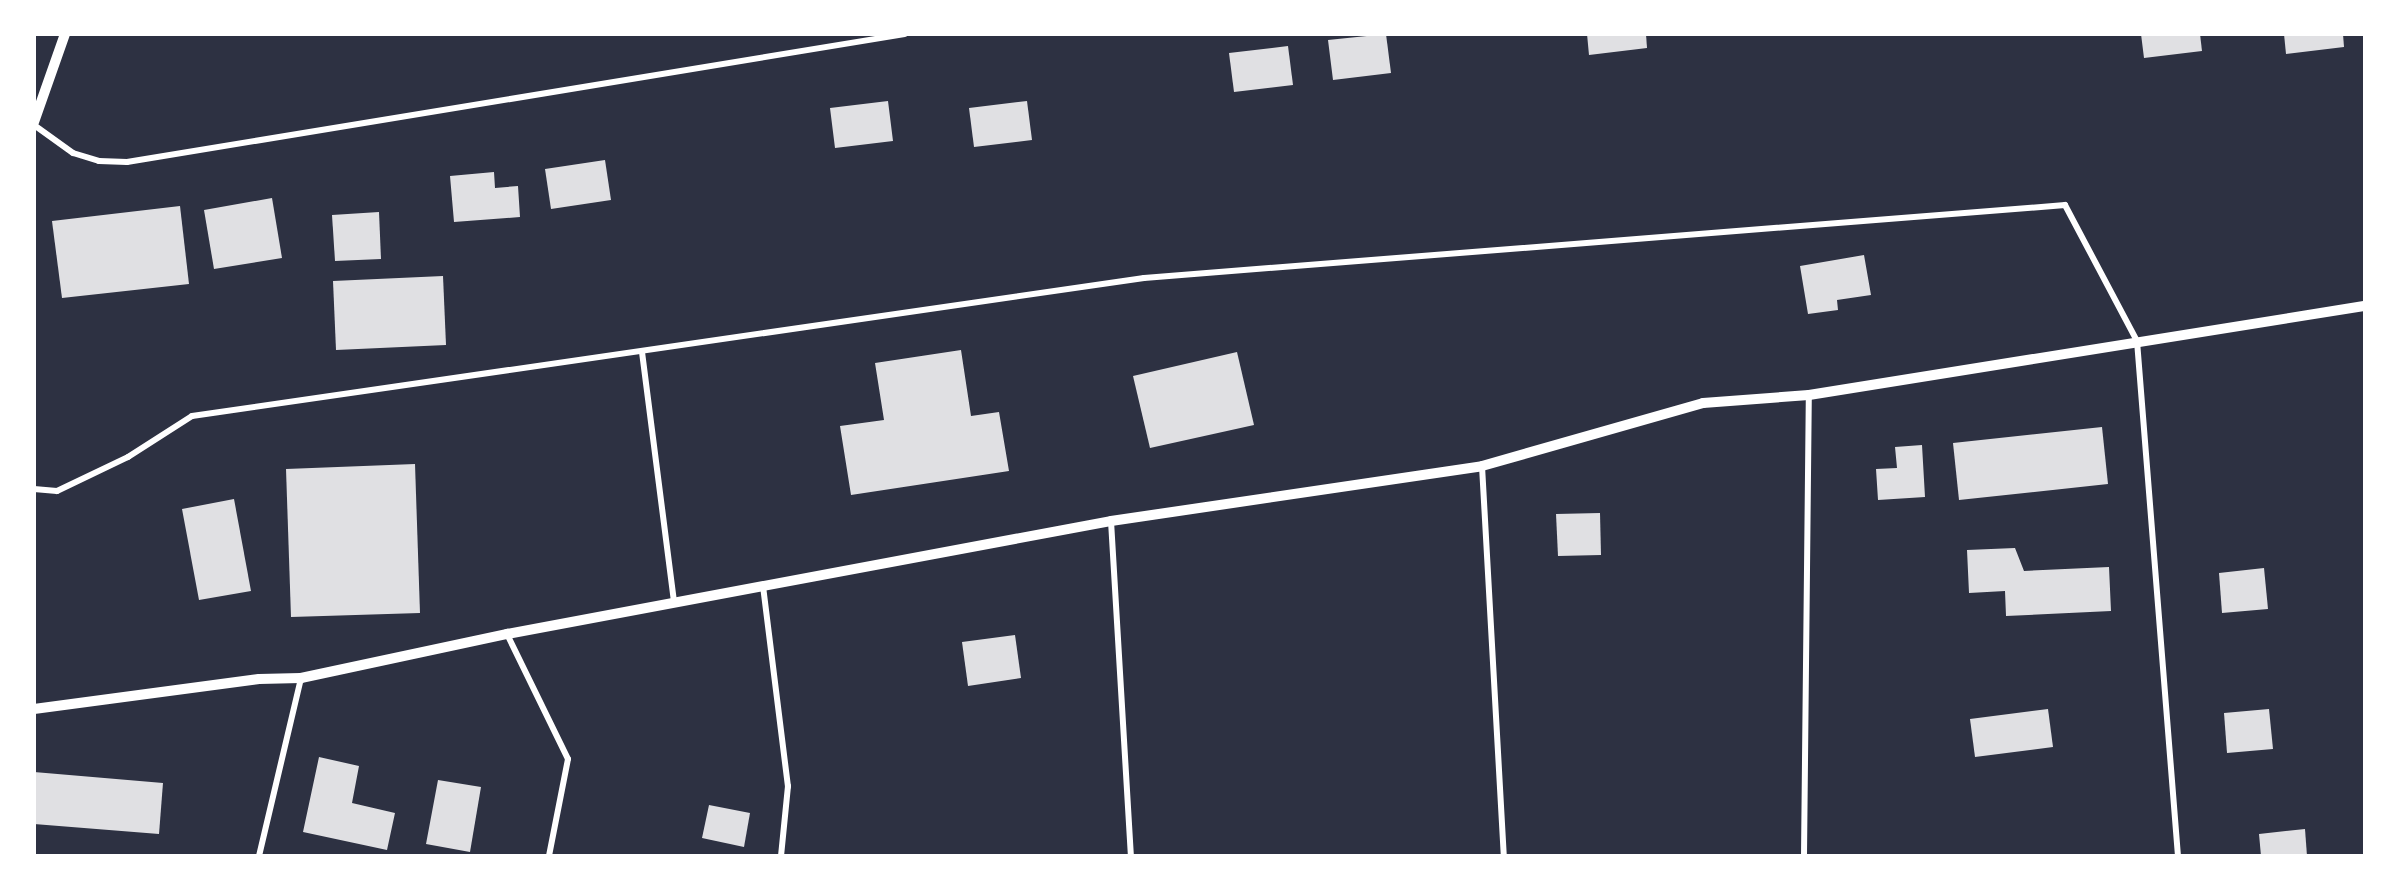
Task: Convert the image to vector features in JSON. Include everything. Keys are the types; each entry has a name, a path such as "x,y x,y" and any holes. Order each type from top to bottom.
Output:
{"street":[{"path":"65,34 34,123 73,153 99,161 127,162 905,34"},
{"path":"34,489 57,491 128,457 192,416 1144,278 2065,205 2137,341 2178,855"},
{"path":"34,709 259,680 301,678 507,634 1112,521 1482,466 1703,403 1809,395 2364,306"},
{"path":"642,352 674,602"},
{"path":"1804,855 1809,395"},
{"path":"1482,466 1504,855"},
{"path":"1112,521 1131,855"},
{"path":"763,586 788,786 781,855"},
{"path":"507,634 568,759 549,855"},
{"path":"259,855 301,678"}],"building":[{"path":"1386,34 1391,73 1333,80 1328,40"},
{"path":"1587,34 1646,34 1647,48 1589,55"},
{"path":"2141,34 2200,34 2202,51 2144,58"},
{"path":"2284,34 2343,34 2344,47 2286,54"},
{"path":"1288,46 1293,85 1234,92 1229,53"},
{"path":"888,101 893,141 835,148 830,108"},
{"path":"1027,101 1032,140 974,147 969,108"},
{"path":"605,160 611,200 551,209 545,169"},
{"path":"494,172 495,188 518,186 520,217 454,222 450,176"},
{"path":"272,198 282,258 214,269 204,210"},
{"path":"180,206 189,284 62,298 52,221"},
{"path":"379,212 381,259 335,261 332,215"},
{"path":"1864,255 1871,295 1837,300 1838,310 1808,314 1800,266"},
{"path":"443,276 446,345 336,350 333,281"},
{"path":"961,350 971,416 999,412 1009,471 851,495 840,426 884,420 875,363"},
{"path":"1237,352 1254,425 1150,448 1133,376"},
{"path":"2102,427 2108,484 1959,500 1953,443"},
{"path":"1922,445 1925,497 1878,500 1876,469 1897,468 1895,447"},
{"path":"415,464 420,613 291,617 286,469"},
{"path":"234,499 251,591 199,600 182,509"},
{"path":"1600,513 1601,555 1558,556 1556,514"},
{"path":"2015,548 2024,571 2109,567 2111,611 2006,616 2005,591 1969,593 1967,550"},
{"path":"2264,568 2268,609 2222,613 2219,573"},
{"path":"1015,635 1021,678 968,686 962,642"},
{"path":"2048,709 2053,747 1975,757 1970,719"},
{"path":"2269,709 2273,749 2227,753 2224,713"},
{"path":"319,757 359,766 352,803 395,813 387,850 303,832"},
{"path":"34,772 163,783 159,834 34,824"},
{"path":"438,780 481,787 470,852 426,844"},
{"path":"709,805 750,813 744,847 702,838"},
{"path":"2305,829 2307,856 2261,856 2259,834"}]}
